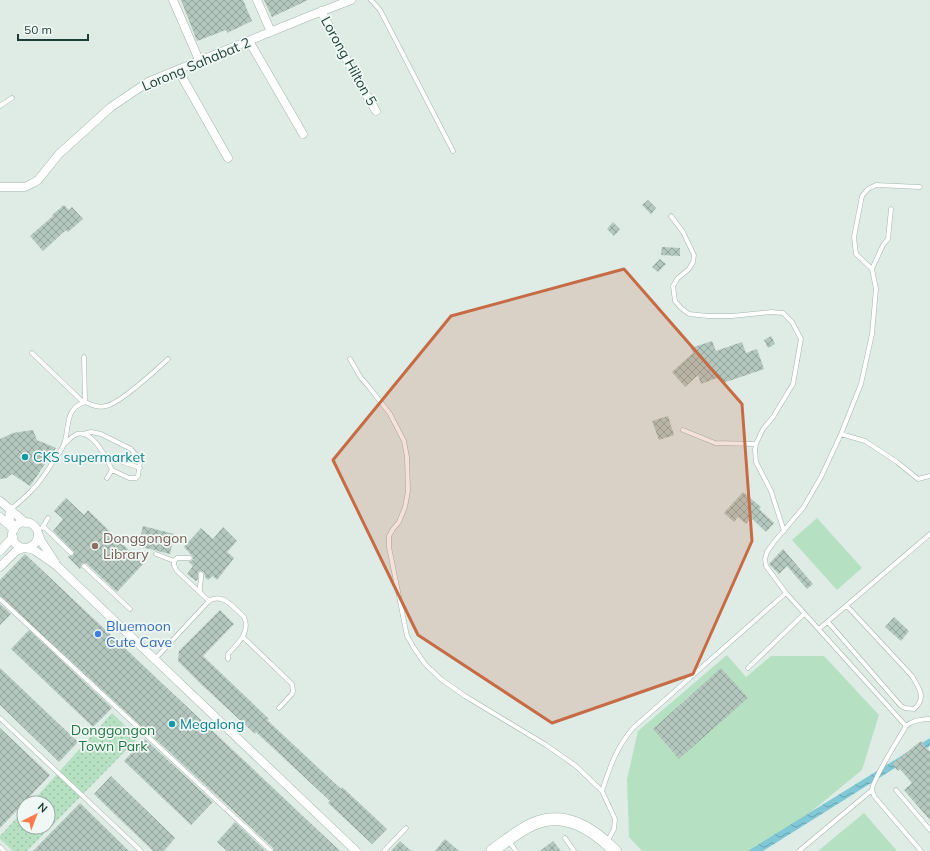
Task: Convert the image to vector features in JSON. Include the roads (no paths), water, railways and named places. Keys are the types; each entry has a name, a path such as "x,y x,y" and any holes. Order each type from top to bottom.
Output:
{"street":[{"path":"173,0 199,60"},
{"path":"257,0 271,32"},
{"name":"Lorong Sahabat 2","path":"0,187 25,187 33,184 59,154 111,107 148,82 199,60 250,41 337,3 351,0"},
{"name":"Lorong Hilton 5","path":"321,11 376,111"},
{"path":"250,41 303,134"},
{"path":"178,70 228,158"},
{"path":"0,500 26,523 34,526 41,541 58,566"},
{"path":"11,509 9,513 16,544 34,550 58,566 356,851"},
{"path":"0,517 14,534"},
{"path":"0,551 14,534 19,525 26,523"},
{"path":"0,568 16,551 35,544 38,533"},
{"path":"492,851 533,824 551,819 572,821 581,825 593,832 611,847"}],"lane":[{"path":"371,0 380,10 453,151"},
{"path":"0,106 12,98"},
{"path":"872,268 856,254 854,237 862,196 868,189 876,185 920,187"},
{"path":"891,209 888,239 883,245 872,268 876,289 872,334 860,384 842,434 815,489 803,508 767,552 765,559 766,566 786,593 906,726"},
{"path":"671,216 683,232 694,255 693,262 689,269 678,278 673,286 676,301 681,308 689,314 708,316 732,316 771,312 783,313 792,322 801,339 793,384 773,417 763,429 756,444 755,450 756,462 771,491 784,531"},
{"path":"32,353 84,402 94,406 105,407 114,404 124,397 168,359"},
{"path":"84,357 84,402"},
{"path":"350,359 361,378 370,386 390,414 404,441 407,457 408,491 405,507 399,522 393,529 390,536 389,547 407,636 426,664 448,684 546,745 576,766 602,791 615,819 611,847"},
{"path":"64,444 67,422 70,414 79,404 84,402"},
{"path":"683,430 715,443 756,444"},
{"path":"11,509 32,490 44,475 64,444 75,435 91,432 101,434 131,449 138,457 140,468 138,476 132,479 112,470 106,456 90,437 83,434"},
{"path":"842,434 865,441 897,462 918,479 930,476"},
{"path":"106,456 140,468"},
{"path":"107,478 112,470"},
{"path":"38,533 48,518"},
{"path":"43,526 71,554"},
{"path":"819,629 930,534"},
{"path":"156,554 174,561"},
{"path":"174,561 177,558 190,558"},
{"path":"174,561 177,571 210,601"},
{"path":"84,566 130,609"},
{"path":"200,592 199,584 201,574"},
{"path":"602,791 612,762 622,741 633,728 786,593"},
{"path":"154,659 210,601 214,598 221,598 244,617 246,629 243,637 228,654 228,660"},
{"path":"0,599 271,851"},
{"path":"828,622 901,706 914,709 919,705 921,698 919,689 912,676 847,606"},
{"path":"748,668 804,614"},
{"path":"243,637 292,684 292,694 279,708"},
{"path":"0,718 142,851"},
{"path":"799,851 872,790 874,783 906,726 911,722 922,719 930,719"},
{"path":"872,790 874,796 921,851"},
{"path":"896,790 930,830"},
{"path":"384,851 406,828"},
{"path":"565,838 574,851"},
{"path":"508,840 516,851"},
{"path":"0,847 4,851"}],"water":[{"path":"930,738 930,746 763,851 748,851"}],"place":[{"name":"CKS supermarket","path":"25,457"},
{"name":"Donggongon Library","path":"95,546"},
{"name":"Bluemoon Cute Cave","path":"98,634"},
{"name":"Megalong","path":"172,724"}],"park label":[{"name":"Donggongon Town Park","path":"113,738"}]}
